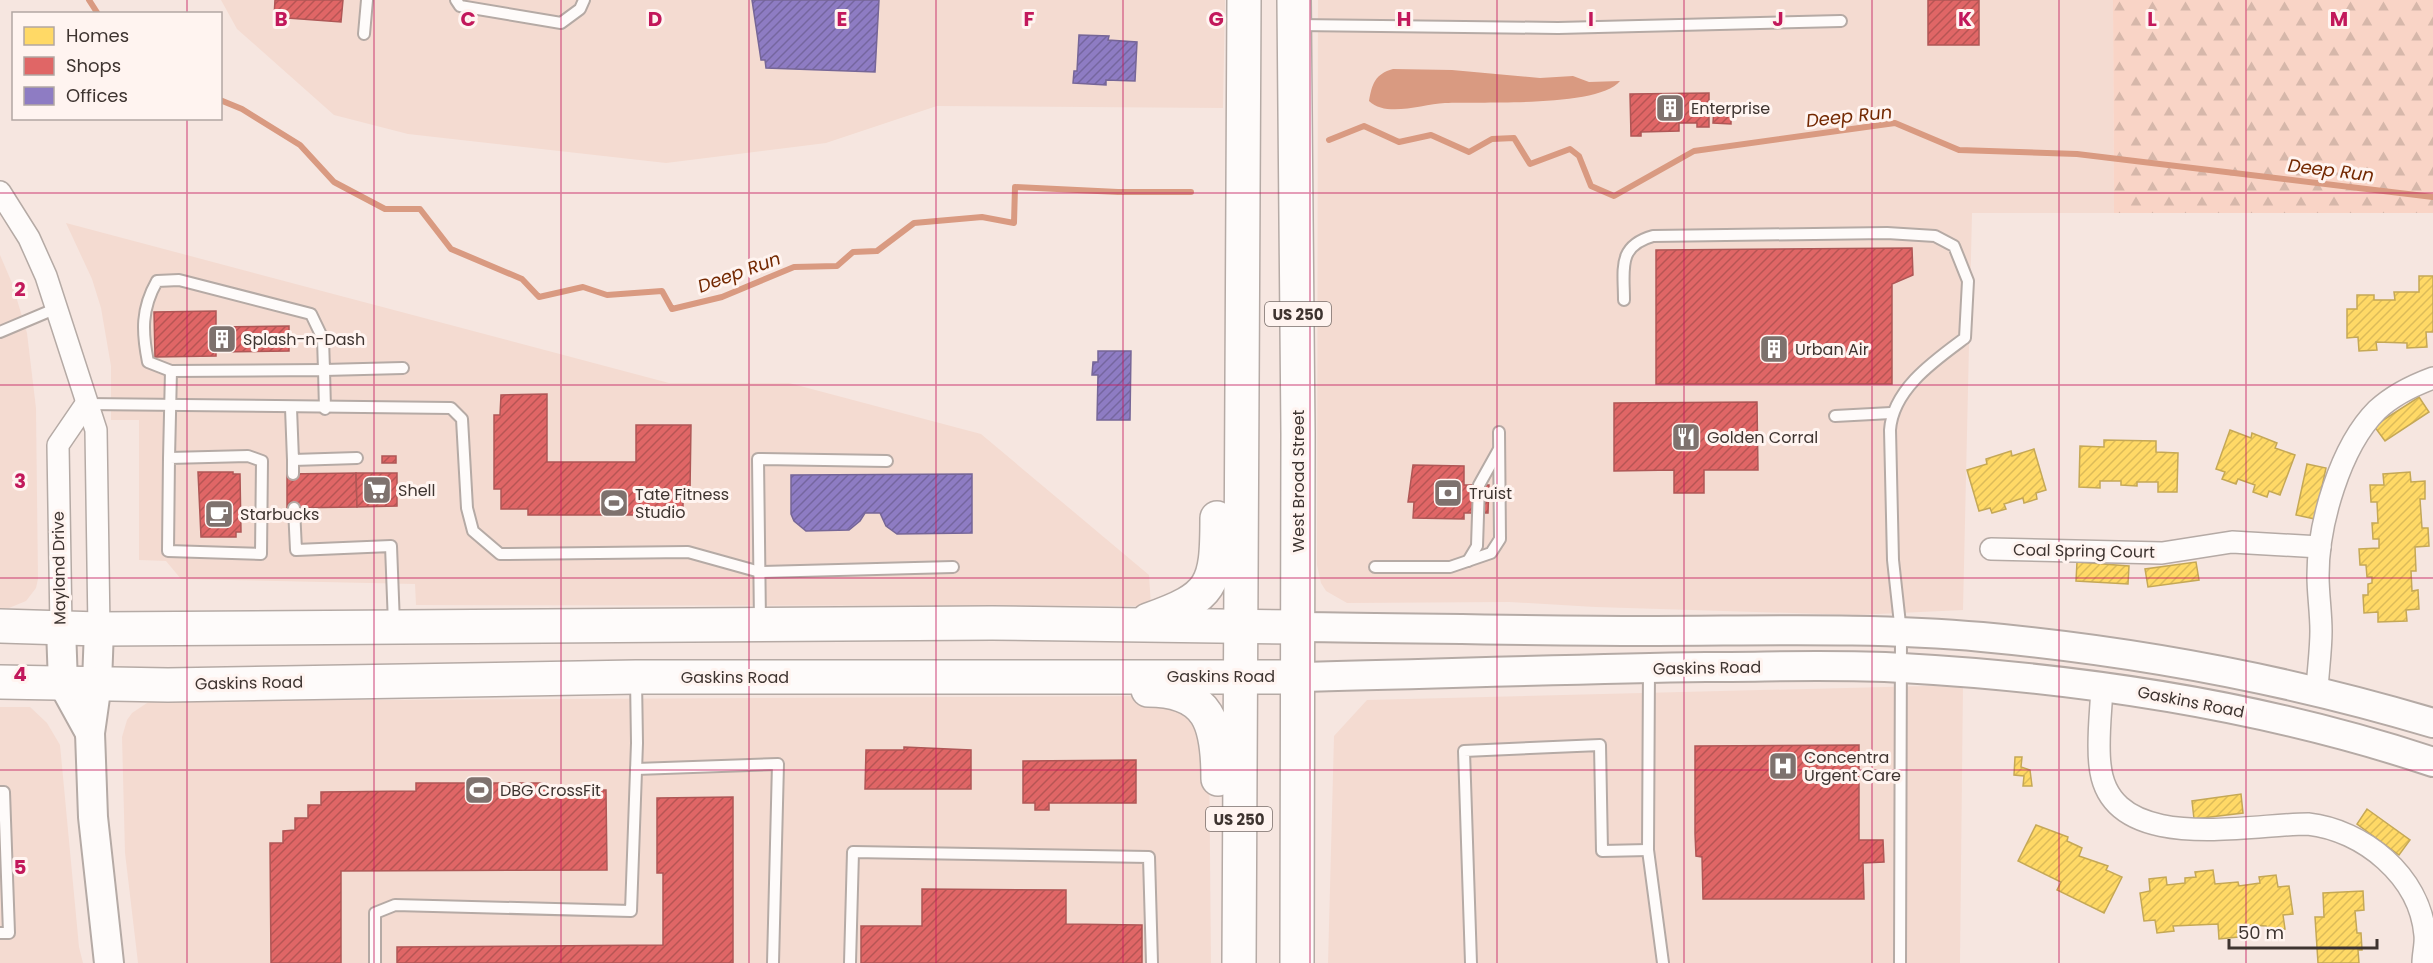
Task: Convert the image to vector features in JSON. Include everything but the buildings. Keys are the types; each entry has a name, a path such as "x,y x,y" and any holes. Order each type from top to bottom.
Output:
{"main road":[{"name":"US 250","path":"1239,963 1240,310 1244,0"},
{"name":"West Broad Street","path":"1294,13 1298,627 1297,963"},
{"path":"1132,625 1185,607 1196,600 1206,589 1215,570 1217,387 1240,310"},
{"name":"Gaskins Road","path":"0,626 99,629 1132,625 1901,633 2061,645 2217,669 2317,690 2433,723"},
{"name":"Mayland Drive","path":"61,628 63,684 90,733"},
{"name":"Mayland Drive","path":"99,629 98,683 90,733 94,829 109,963"},
{"name":"Gaskins Road","path":"0,682 168,685 636,676 1298,677 1649,668 1899,668 2102,687 2234,710 2354,737 2433,762"},
{"path":"1001,676 1049,690 1172,691 1192,698 1214,725 1217,736 1218,796 1239,911"}],"street":[{"name":"Mayland Drive","path":"0,192 29,238 46,276 96,430 99,629"},
{"path":"2317,690 2321,632 2318,575 2321,535 2348,449 2378,410 2414,386 2433,378"},
{"name":"Mayland Drive","path":"61,628 58,445 86,404"},
{"name":"Coal Spring Court","path":"1991,549 2038,548 2162,553 2232,542 2320,547"},
{"path":"2102,687 2100,766 2111,794 2125,810 2143,822 2160,827 2191,830 2308,824 2321,825 2357,840 2386,859 2398,873 2415,901 2429,934 2423,963"}],"lane":[{"path":"364,34 367,0"},
{"path":"456,0 460,6 561,23 580,9 584,0"},
{"path":"1294,13 1558,28 1840,21"},
{"path":"1624,300 1624,260 1628,250 1642,239 1653,236 1887,233 1935,236 1954,246 1968,281 1965,338 1931,363 1909,386 1891,413 1893,560 1901,633 1899,668 1900,963"},
{"path":"325,409 324,370 323,339 311,314 179,280 157,281 149,296 142,320 148,362 171,371 324,370 403,368"},
{"path":"0,332 57,308"},
{"path":"169,458 248,456 262,461 261,554 168,551 169,406 171,371"},
{"path":"86,404 325,409 451,408 462,420 468,508 473,531 500,554 688,552 760,572 953,567"},
{"path":"291,408 293,474"},
{"path":"1835,416 1891,413"},
{"path":"1375,567 1450,567 1491,553 1500,538 1499,432"},
{"path":"1468,561 1477,546 1479,485 1499,449"},
{"path":"293,460 357,458"},
{"path":"760,625 758,459 887,461"},
{"path":"294,508 296,549 391,546 394,627"},
{"path":"1649,668 1648,850 1663,963"},
{"path":"375,963 375,913 394,905 631,911 636,769 636,676"},
{"path":"1470,963 1464,751 1600,745 1602,850 1648,850"},
{"path":"636,769 778,764 773,963"},
{"path":"0,792 4,792 9,933 0,933"},
{"path":"850,963 853,852 1149,857 1152,963"}],"shaded area":[{"path":"221,0 1225,0 1223,108 937,106 826,143 666,163 408,134 334,115 237,29"},
{"path":"1318,0 2113,0 2114,213 1972,213 1963,610 1857,615 1509,602 1347,603 1326,591 1321,583 1317,565"},
{"path":"1393,69 1452,70 1540,78 1573,76 1589,82 1620,81 1608,90 1588,96 1564,99 1445,103 1405,109 1385,109 1369,101 1373,85 1378,77"},
{"path":"66,223 669,383 789,383 981,434 1149,575 1151,606 416,605 415,584 181,579 166,561 139,560 139,420 111,420 111,366 101,308 92,279"},
{"path":"0,255 12,283 27,333 36,408 38,579 36,588 26,601 9,608 0,608"},
{"path":"1963,685 1960,963 1328,963 1334,736 1367,700"},
{"path":"1165,696 1177,700 1209,742 1211,963 138,963 125,853 122,737 127,720 132,713 147,703 155,701"},
{"path":"0,707 30,707 47,723 60,745 79,947 83,963 0,963"}],"green space":[{"path":"2113,0 2433,0 2433,213 2114,213"}],"waterway":[{"name":"Deep Run","path":"89,0 97,12"},
{"name":"Deep Run","path":"222,101 242,109 300,145 334,182 385,209 420,209 451,249 522,279 539,297 583,287 607,295 662,291 672,309 722,297 794,267 837,266 853,252 877,251 914,223 982,217 1014,223 1015,187 1118,192 1191,192"},
{"name":"Deep Run","path":"1329,140 1364,126 1399,142 1431,135 1469,152 1492,139 1514,138 1530,164 1570,149 1579,156 1591,186 1614,196 1694,151 1895,123 1959,150 2077,154 2433,197"}],"place":[{"name":"Enterprise","path":"1670,108"},
{"name":"Splash-n-Dash","path":"222,339"},
{"name":"Urban Air","path":"1774,349"},
{"name":"Golden Corral","path":"1686,437"},
{"name":"Shell","path":"377,490"},
{"name":"Truist","path":"1448,493"},
{"name":"Tate Fitness Studio","path":"614,503"},
{"name":"Starbucks","path":"219,514"},
{"name":"Concentra Urgent Care","path":"1783,766"},
{"name":"DBG CrossFit","path":"479,790"}]}
